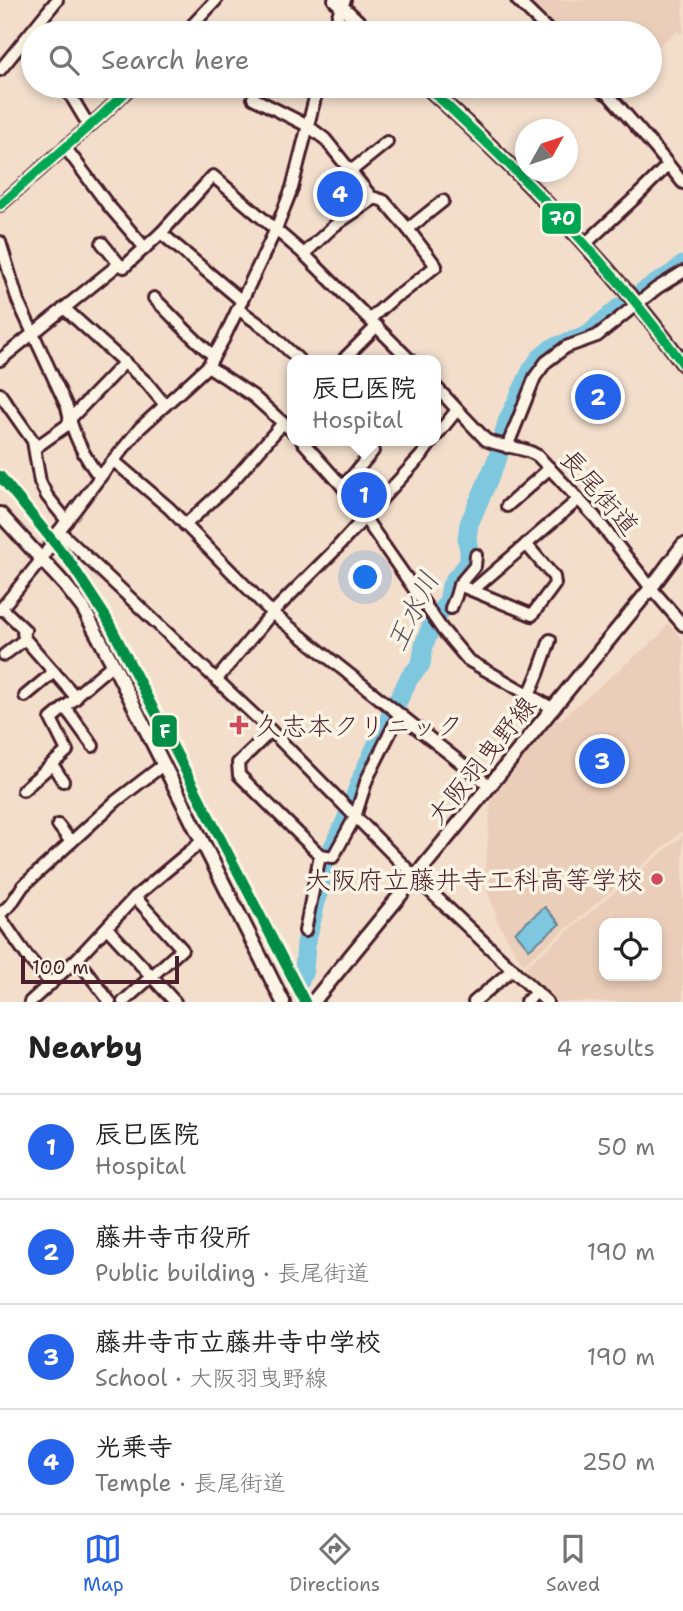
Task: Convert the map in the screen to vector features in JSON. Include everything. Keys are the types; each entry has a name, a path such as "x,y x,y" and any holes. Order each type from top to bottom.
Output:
{"main road":[{"path":"340,2 358,21"},
{"path":"439,98 502,158 585,244 638,304 683,364"},
{"path":"0,514 65,584 83,608 282,1000"},
{"name":"大阪羽曳野線","path":"313,1002 651,588 683,544"}],"street":[{"path":"42,21 57,0"},
{"path":"196,21 216,0"},
{"path":"517,0 539,21"},
{"path":"336,21 340,2"},
{"path":"0,70 21,48"},
{"path":"72,98 89,126"},
{"path":"0,205 119,98"},
{"path":"254,98 252,100 308,126 325,139 373,199"},
{"path":"75,696 25,639 25,630 1,609 140,428 211,361 276,229 292,188 315,98"},
{"path":"612,98 683,183"},
{"path":"351,171 387,142"},
{"path":"65,147 108,205 145,248"},
{"path":"585,244 668,165"},
{"path":"102,243 124,267 161,233 213,176 304,254 405,355"},
{"path":"304,254 334,226 375,198 384,201 436,266 397,295 347,355"},
{"path":"408,229 443,201"},
{"path":"161,233 294,355"},
{"path":"0,242 18,301 67,407 70,421 91,466 100,477"},
{"path":"0,360 120,264"},
{"path":"503,446 535,377 546,362 566,347 597,336 657,288 683,272"},
{"path":"154,298 182,325 211,361 287,425"},
{"path":"64,308 147,383 165,405"},
{"path":"35,448 70,421 125,362"},
{"path":"0,394 33,441 40,482 62,527 271,731 415,877 547,1002"},
{"name":"長尾街道","path":"441,395 486,440 531,451 538,456 595,517 651,588 680,617"},
{"path":"441,430 457,410"},
{"path":"185,525 287,431"},
{"path":"307,446 343,487 431,613 468,660 552,708"},
{"path":"217,679 272,613 332,554 428,446"},
{"path":"343,487 373,451"},
{"path":"114,461 169,508 272,613 490,786"},
{"path":"507,506 550,468"},
{"path":"473,590 579,499"},
{"path":"459,585 532,615 555,583 554,577 526,544"},
{"path":"451,608 459,585 475,566 476,555"},
{"path":"4,655 25,639"},
{"path":"529,695 550,640"},
{"path":"23,790 67,751 51,719 113,664"},
{"path":"25,696 54,672"},
{"path":"65,707 93,746"},
{"path":"271,731 238,763 239,775 320,855 333,857 355,817 367,779 398,715"},
{"path":"52,764 63,781"},
{"path":"51,984 27,956 0,915 23,886 116,801 163,765"},
{"path":"58,825 71,842"},
{"path":"30,1002 77,959 135,897 202,841"},
{"path":"305,931 320,855"},
{"path":"123,1002 182,949 135,897"},
{"path":"107,928 175,1002"},
{"path":"77,959 110,1002"},
{"path":"474,1002 513,969"},
{"path":"526,1002 537,992"}],"shaded area":[{"path":"524,0 683,0 683,32 680,34 678,31 662,43 662,21 545,21"},
{"path":"668,623 683,640 683,831 523,965 496,919 487,891 485,874 491,800 553,722 561,719 660,635"},
{"name":"大阪府立藤井寺工科高等学校","path":"683,835 683,1002 553,1002 520,971"}],"water":[{"path":"545,907 560,924 529,949 515,932"}],"waterway":[{"name":"王水川","path":"642,292 683,265"},
{"name":"王水川","path":"300,981 325,864 377,744 409,678 421,664 431,627 448,602 455,579 469,561 469,524 498,457 507,422 531,371 540,358 552,348 586,336 620,307"}],"transit line":[{"name":"70","path":"0,205 120,98"},
{"name":"70","path":"439,98 562,219 625,289 683,364"},
{"name":"F","path":"0,476 70,562 106,617 305,1002"}],"place":[{"name":"光乗寺","path":"340,194"},
{"name":"藤井寺市役所","path":"598,397"},
{"name":"辰巳医院","path":"364,495"},
{"name":"久志本クリニック","path":"239,725"},
{"name":"藤井寺市立藤井寺中学校","path":"602,761"},
{"name":"大阪府立藤井寺工科高等学校","path":"657,879"}]}
